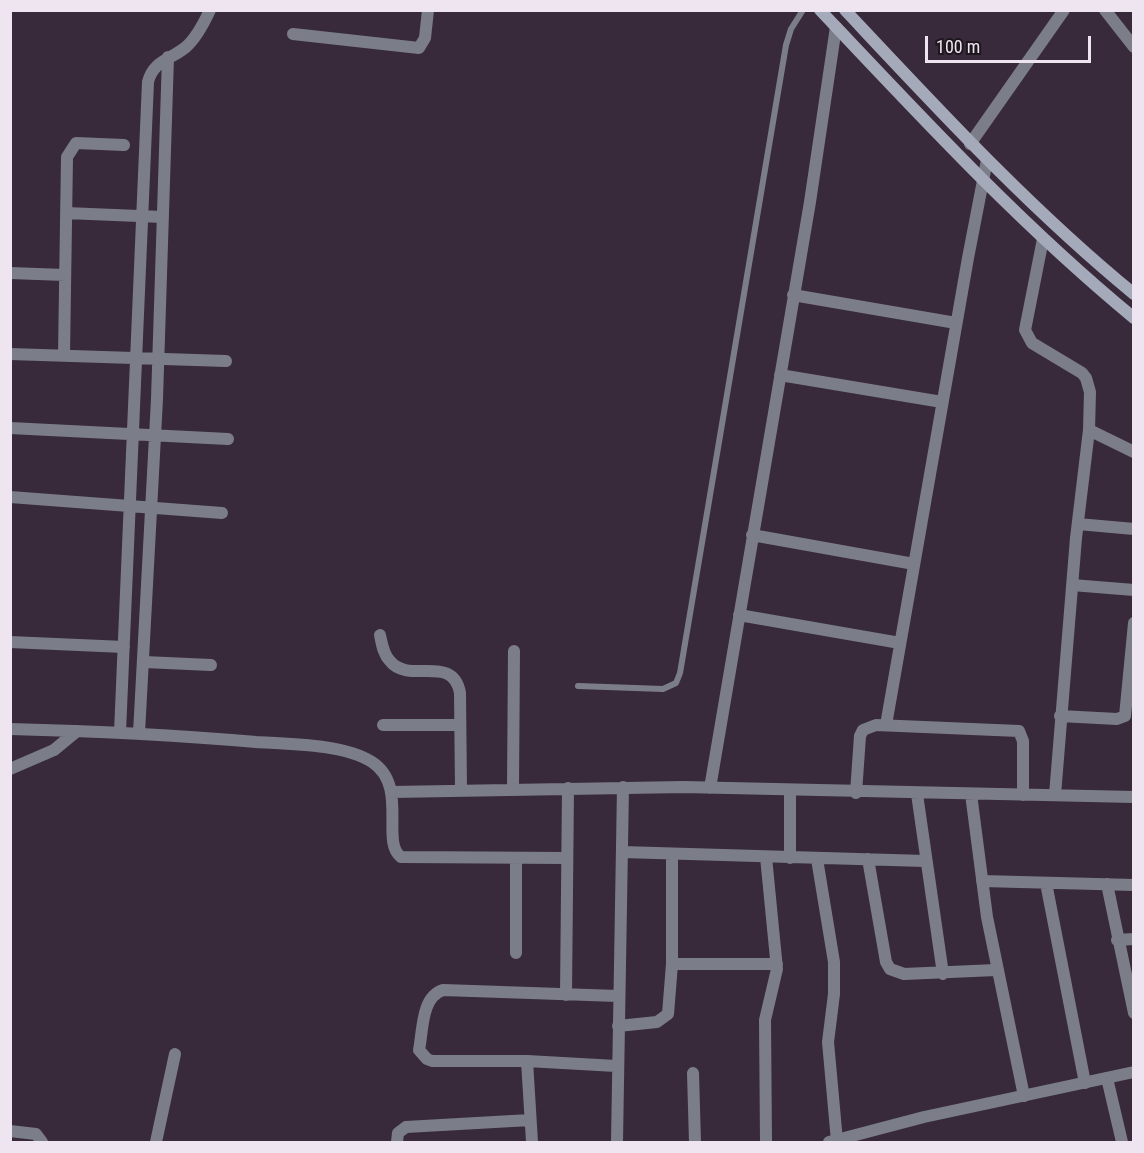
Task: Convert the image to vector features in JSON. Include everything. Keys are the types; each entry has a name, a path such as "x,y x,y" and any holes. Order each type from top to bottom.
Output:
{"main road":[{"path":"820,10 982,181 1043,239 1134,318"},
{"path":"845,10 970,144 1057,228 1134,294"}],"street":[{"path":"120,732 148,82 151,72 168,57 185,48 210,10"},
{"path":"293,34 419,48 425,38 428,10"},
{"path":"970,144 1064,10"},
{"path":"1105,10 1134,47"},
{"path":"710,788 836,27"},
{"path":"139,733 152,507 168,57"},
{"path":"64,355 67,158 72,148 82,141 124,145"},
{"path":"886,725 956,323 987,160"},
{"path":"66,213 163,217"},
{"path":"1043,239 1025,330 1032,343 1086,378 1090,392 1089,430 1072,585 1055,795"},
{"path":"10,273 65,275"},
{"path":"793,296 956,323"},
{"path":"10,354 226,361"},
{"path":"780,375 942,402"},
{"path":"10,428 228,439"},
{"path":"1089,430 1134,452"},
{"path":"10,497 222,513"},
{"path":"1078,524 1134,529"},
{"path":"752,535 914,564"},
{"path":"1072,585 1134,590"},
{"path":"739,615 900,643"},
{"path":"1060,717 1121,719 1126,711 1132,673 1134,623"},
{"path":"380,635 384,654 391,664 402,669 448,673 455,678 460,693 461,789"},
{"path":"10,642 124,647"},
{"path":"513,788 514,651"},
{"path":"144,662 211,665"},
{"path":"383,724 460,725"},
{"path":"856,793 860,736 869,726 886,725 1019,731 1023,741 1023,795"},
{"path":"10,729 139,733 339,750 372,762 382,771 392,792 394,847 396,853 401,857 567,858"},
{"path":"10,769 54,750 77,731"},
{"path":"617,1143 616,1066 622,787"},
{"path":"392,792 622,787 856,793 1134,796"},
{"path":"566,995 568,788"},
{"path":"790,790 790,858"},
{"path":"917,794 943,974"},
{"path":"971,794 996,970 1023,1096"},
{"path":"622,852 925,861"},
{"path":"618,1026 664,1019 670,1006 672,854"},
{"path":"766,858 777,964 765,1020 766,1143"},
{"path":"516,859 516,953"},
{"path":"817,859 834,962 834,994 828,1034 833,1142 866,1138 924,1117 1134,1072"},
{"path":"868,860 886,962 890,969 904,974 996,970"},
{"path":"982,881 1134,885"},
{"path":"1046,883 1085,1083"},
{"path":"1107,884 1133,1012"},
{"path":"1117,940 1134,939"},
{"path":"672,964 777,964"},
{"path":"616,1066 427,1059 419,1050 431,996 443,990 618,996"},
{"path":"156,1143 175,1054"},
{"path":"527,1061 532,1143"},
{"path":"693,1073 695,1143"},
{"path":"1107,1078 1122,1143"},
{"path":"396,1143 398,1133 406,1127 530,1120"},
{"path":"10,1131 36,1134 42,1143"}],"lane":[{"path":"578,686 663,689 676,682 681,673 786,45 791,29 803,10"}]}
